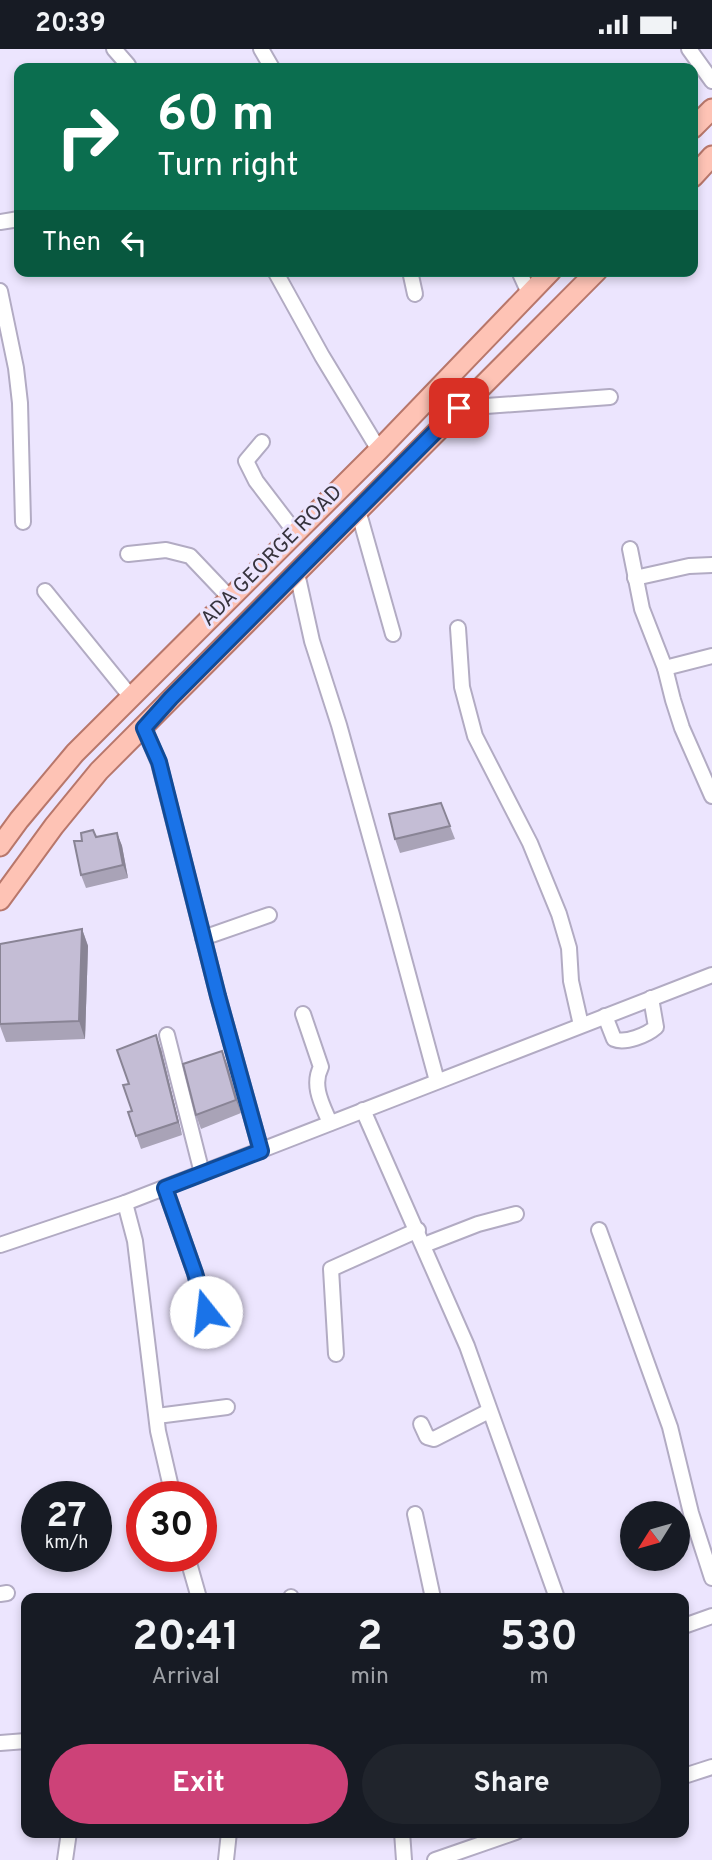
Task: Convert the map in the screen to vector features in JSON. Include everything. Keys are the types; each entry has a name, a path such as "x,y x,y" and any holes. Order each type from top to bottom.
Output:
{"main road":[{"path":"698,123 712,109"},
{"path":"698,171 712,156"},
{"name":"ADA GEORGE ROAD","path":"0,846 75,753 379,450 545,277"},
{"name":"ADA GEORGE ROAD","path":"0,900 54,826 99,771 591,277"}],"street":[{"path":"114,49 126,63"},
{"path":"689,49 712,81"},
{"path":"278,277 379,450"},
{"path":"411,277 415,294"},
{"path":"522,277 529,293"},
{"path":"0,291 16,368 20,403 23,522"},
{"path":"459,408 610,397"},
{"path":"262,442 246,461 256,481 295,532"},
{"path":"358,510 393,634"},
{"path":"630,549 642,609 666,668 682,728 712,796"},
{"path":"128,554 166,550 190,557 229,597"},
{"path":"635,578 689,566 712,565"},
{"path":"297,573 312,641 339,725 437,1081"},
{"path":"45,591 131,697"},
{"path":"458,628 462,687 475,736 530,843 559,914 569,948 571,981 580,1025"},
{"path":"666,668 712,656"},
{"path":"144,728 159,762 261,1151"},
{"path":"203,938 269,915"},
{"path":"0,1245 165,1188 712,975"},
{"path":"605,1016 614,1039 620,1041 650,1033 656,1027 651,998"},
{"path":"303,1014 321,1067 317,1075 318,1097 330,1123"},
{"path":"167,1035 202,1173"},
{"path":"363,1110 467,1346 555,1593"},
{"path":"165,1188 195,1273 211,1331"},
{"path":"125,1203 135,1241 157,1416 170,1481"},
{"path":"424,1245 478,1224 516,1214"},
{"path":"336,1354 331,1269 418,1230"},
{"path":"599,1230 670,1427 691,1513 712,1578"},
{"path":"157,1416 228,1407"},
{"path":"421,1424 427,1437 434,1439 489,1411"},
{"path":"415,1514 432,1593"},
{"path":"192,1572 198,1593"},
{"path":"689,1624 712,1616"},
{"path":"0,1742 21,1741"},
{"path":"689,1774 712,1767"},
{"path":"65,1860 68,1838"},
{"path":"226,1860 228,1838"},
{"path":"402,1838 404,1860"},
{"path":"435,1860 499,1838"}],"building":[{"path":"441,803 450,826 395,839 389,814"},
{"path":"93,830 96,837 117,833 123,865 81,875 74,841 82,841 81,833"},
{"path":"82,929 79,1021 0,1024 0,944"},
{"path":"156,1035 178,1122 136,1136 128,1112 132,1111 123,1085 129,1084 117,1050"},
{"path":"222,1051 236,1100 196,1115 183,1064"}],"route":[{"path":"206,1312 165,1188 261,1151 218,996 159,762 144,728 459,408"}]}
